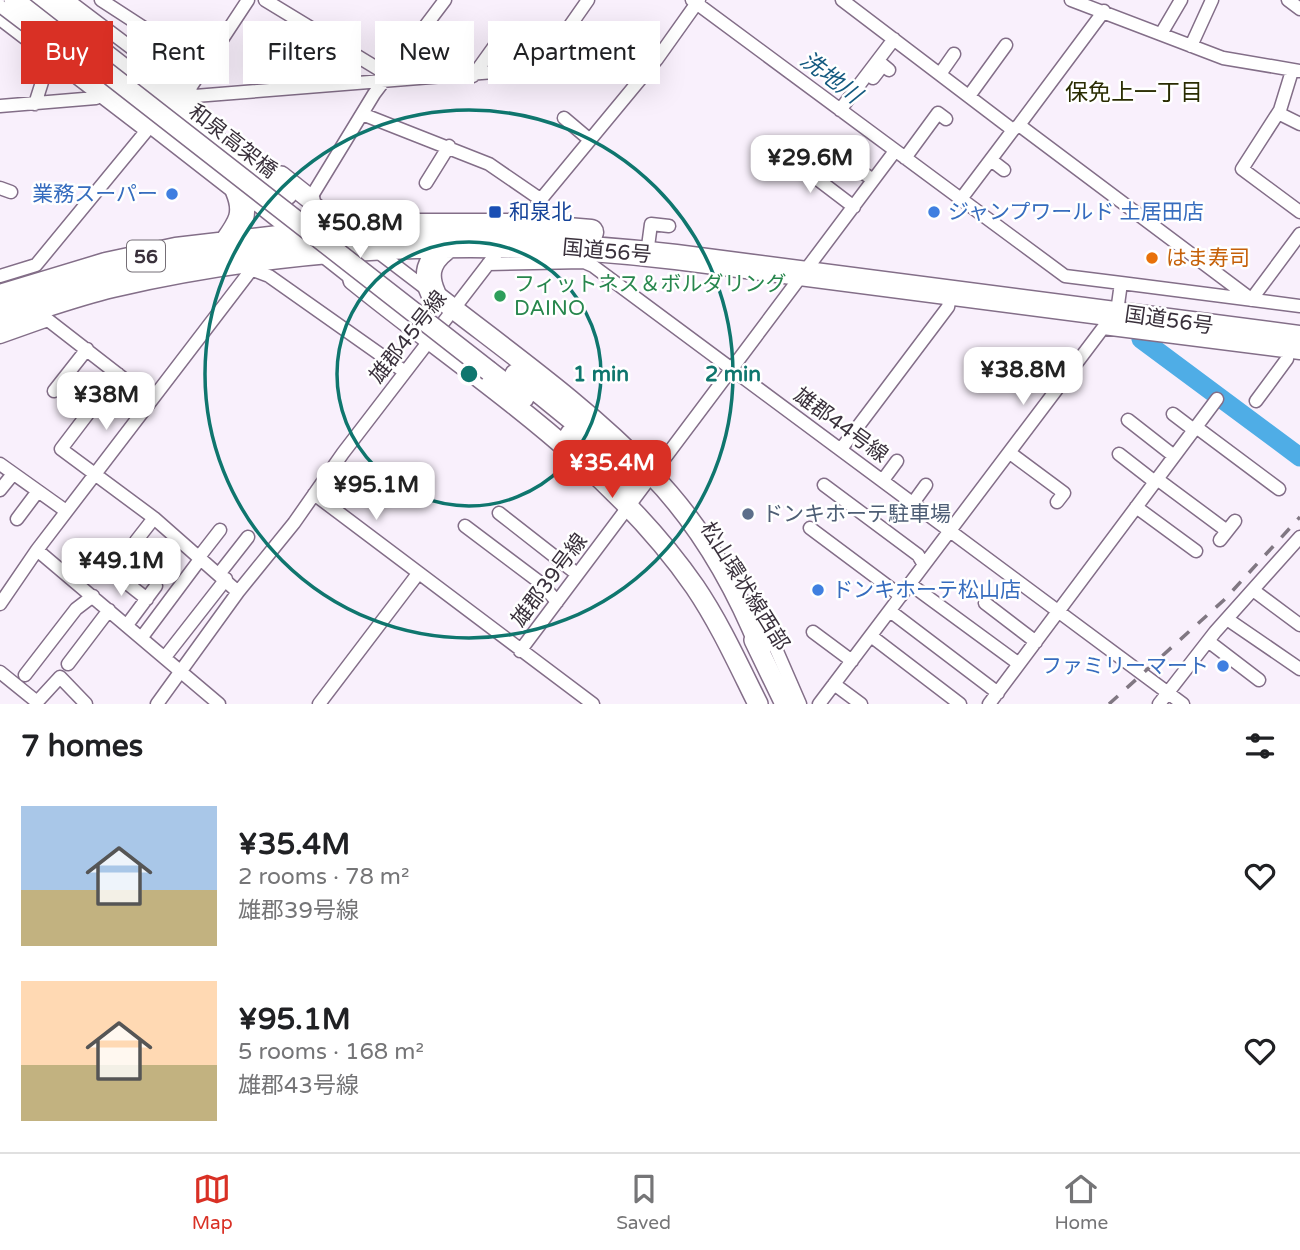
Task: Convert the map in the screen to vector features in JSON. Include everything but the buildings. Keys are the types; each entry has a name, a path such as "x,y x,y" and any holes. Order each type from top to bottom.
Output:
{"highway":[{"path":"238,191 244,207 245,265"},
{"name":"国道56号","path":"0,296 106,265 176,250 245,265 297,236 391,226 519,226 655,239 951,292 1118,306"},
{"name":"国道56号","path":"0,319 111,285 318,252 451,244 496,254 655,239"},
{"path":"433,293 428,284 429,267 434,258 451,244"},
{"name":"国道56号","path":"808,266 1118,306 1297,333"}],"street":[{"name":"和泉高架橋","path":"14,0 494,366"},
{"name":"和泉高架橋","path":"35,0 494,366"},
{"path":"13,29 35,0"},
{"path":"54,0 581,409 640,491 660,545 722,649 747,704"},
{"path":"68,0 96,21 103,1 134,21"},
{"path":"191,94 248,0"},
{"path":"265,0 375,67"},
{"path":"430,21 445,0"},
{"path":"573,21 588,0"},
{"path":"842,0 969,96 1016,127 1297,333 1287,359 1256,401"},
{"path":"1071,0 1099,7 1223,58 1296,71 1278,113 1242,169 1300,212"},
{"path":"1161,34 1181,0"},
{"path":"1191,46 1212,0"},
{"path":"695,1 1065,276 1118,306 1251,299"},
{"name":"雄郡45号線","path":"660,54 695,1"},
{"path":"0,6 148,127"},
{"path":"961,200 1016,127 1099,7"},
{"path":"0,19 21,35"},
{"path":"113,34 127,45"},
{"path":"843,112 894,39"},
{"path":"969,96 1006,45"},
{"path":"940,74 954,54"},
{"path":"474,75 488,55"},
{"path":"843,112 883,65 890,70"},
{"path":"178,84 191,94 375,81"},
{"path":"35,104 41,84"},
{"path":"85,84 238,191 578,459 640,491 698,530 719,554 773,642 800,704"},
{"path":"310,199 362,114 384,84"},
{"name":"雄郡45号線","path":"157,704 238,592 496,254 636,84"},
{"path":"0,106 96,98 99,95"},
{"path":"900,154 936,106"},
{"path":"900,154 938,113 946,119"},
{"path":"1278,113 1300,124"},
{"path":"362,114 489,164 540,198"},
{"path":"564,118 590,140"},
{"path":"0,276 36,265 148,127"},
{"path":"426,183 449,146"},
{"path":"827,146 873,180"},
{"name":"雄郡39号線","path":"314,495 520,651 873,180 900,154"},
{"path":"787,156 854,207"},
{"path":"991,160 1004,170"},
{"path":"1251,299 1300,233"},
{"name":"雄郡44号線","path":"496,254 584,262 593,266 1183,704"},
{"path":"0,604 37,550 151,400 245,265 351,332 405,372"},
{"path":"841,449 948,307 951,292"},
{"path":"819,704 1118,306"},
{"path":"0,337 48,320 151,400"},
{"path":"54,391 87,349"},
{"name":"松山環状線西部","path":"494,366 570,435 640,491 691,540 761,650 785,704"},
{"path":"118,374 61,449 154,518 238,592"},
{"path":"989,704 1217,399"},
{"path":"1173,414 1279,489"},
{"path":"1128,420 1174,456"},
{"path":"1010,453 1064,493 1057,502"},
{"path":"1119,454 1227,531"},
{"path":"883,480 897,461"},
{"path":"0,464 66,511"},
{"path":"0,490 13,474"},
{"path":"824,485 918,555 924,565"},
{"path":"913,503 926,485"},
{"path":"17,519 38,491"},
{"name":"松山環状線西部","path":"640,491 727,624 768,704"},
{"path":"1136,507 1196,551"},
{"path":"499,513 524,537 577,574"},
{"path":"136,541 154,518"},
{"path":"465,526 474,539 542,584 557,602"},
{"path":"810,528 853,565 901,596"},
{"path":"142,637 220,530"},
{"path":"698,530 746,614 761,650"},
{"path":"165,657 248,537"},
{"path":"1158,704 1208,641 1300,537"},
{"path":"660,545 694,586 720,628 758,704"},
{"path":"37,550 219,704"},
{"path":"319,704 417,575"},
{"path":"128,584 147,599"},
{"path":"910,584 1019,664"},
{"path":"127,625 156,586"},
{"path":"1253,590 1300,625"},
{"path":"24,675 76,609 93,596"},
{"path":"985,603 1036,642"},
{"path":"68,664 109,610"},
{"path":"890,611 998,692"},
{"path":"1227,619 1271,655 1300,669"},
{"path":"813,632 852,661"},
{"path":"871,636 960,704"},
{"path":"1208,641 1259,680"},
{"path":"520,651 593,704"},
{"path":"0,672 37,702 60,677 86,704"},
{"path":"834,684 861,704"}],"waterway":[{"name":"洗地川","path":"1141,339 1300,457"}],"railway":[{"path":"1109,704 1224,600 1300,517"}],"place":[{"name":"業務スーパー","path":"172,194"},
{"name":"和泉北","path":"495,212"},
{"name":"ジャンプワールド 土居田店","path":"934,212"},
{"name":"はま寿司","path":"1152,258"},
{"name":"フィットネス＆ボルダリング DAINO","path":"500,296"},
{"name":"ドンキホーテ駐車場","path":"748,514"},
{"name":"ドンキホーテ松山店","path":"818,590"},
{"name":"ファミリーマート","path":"1223,666"}],"district":[{"name":"保免上一丁目","path":"1134,92"}]}
